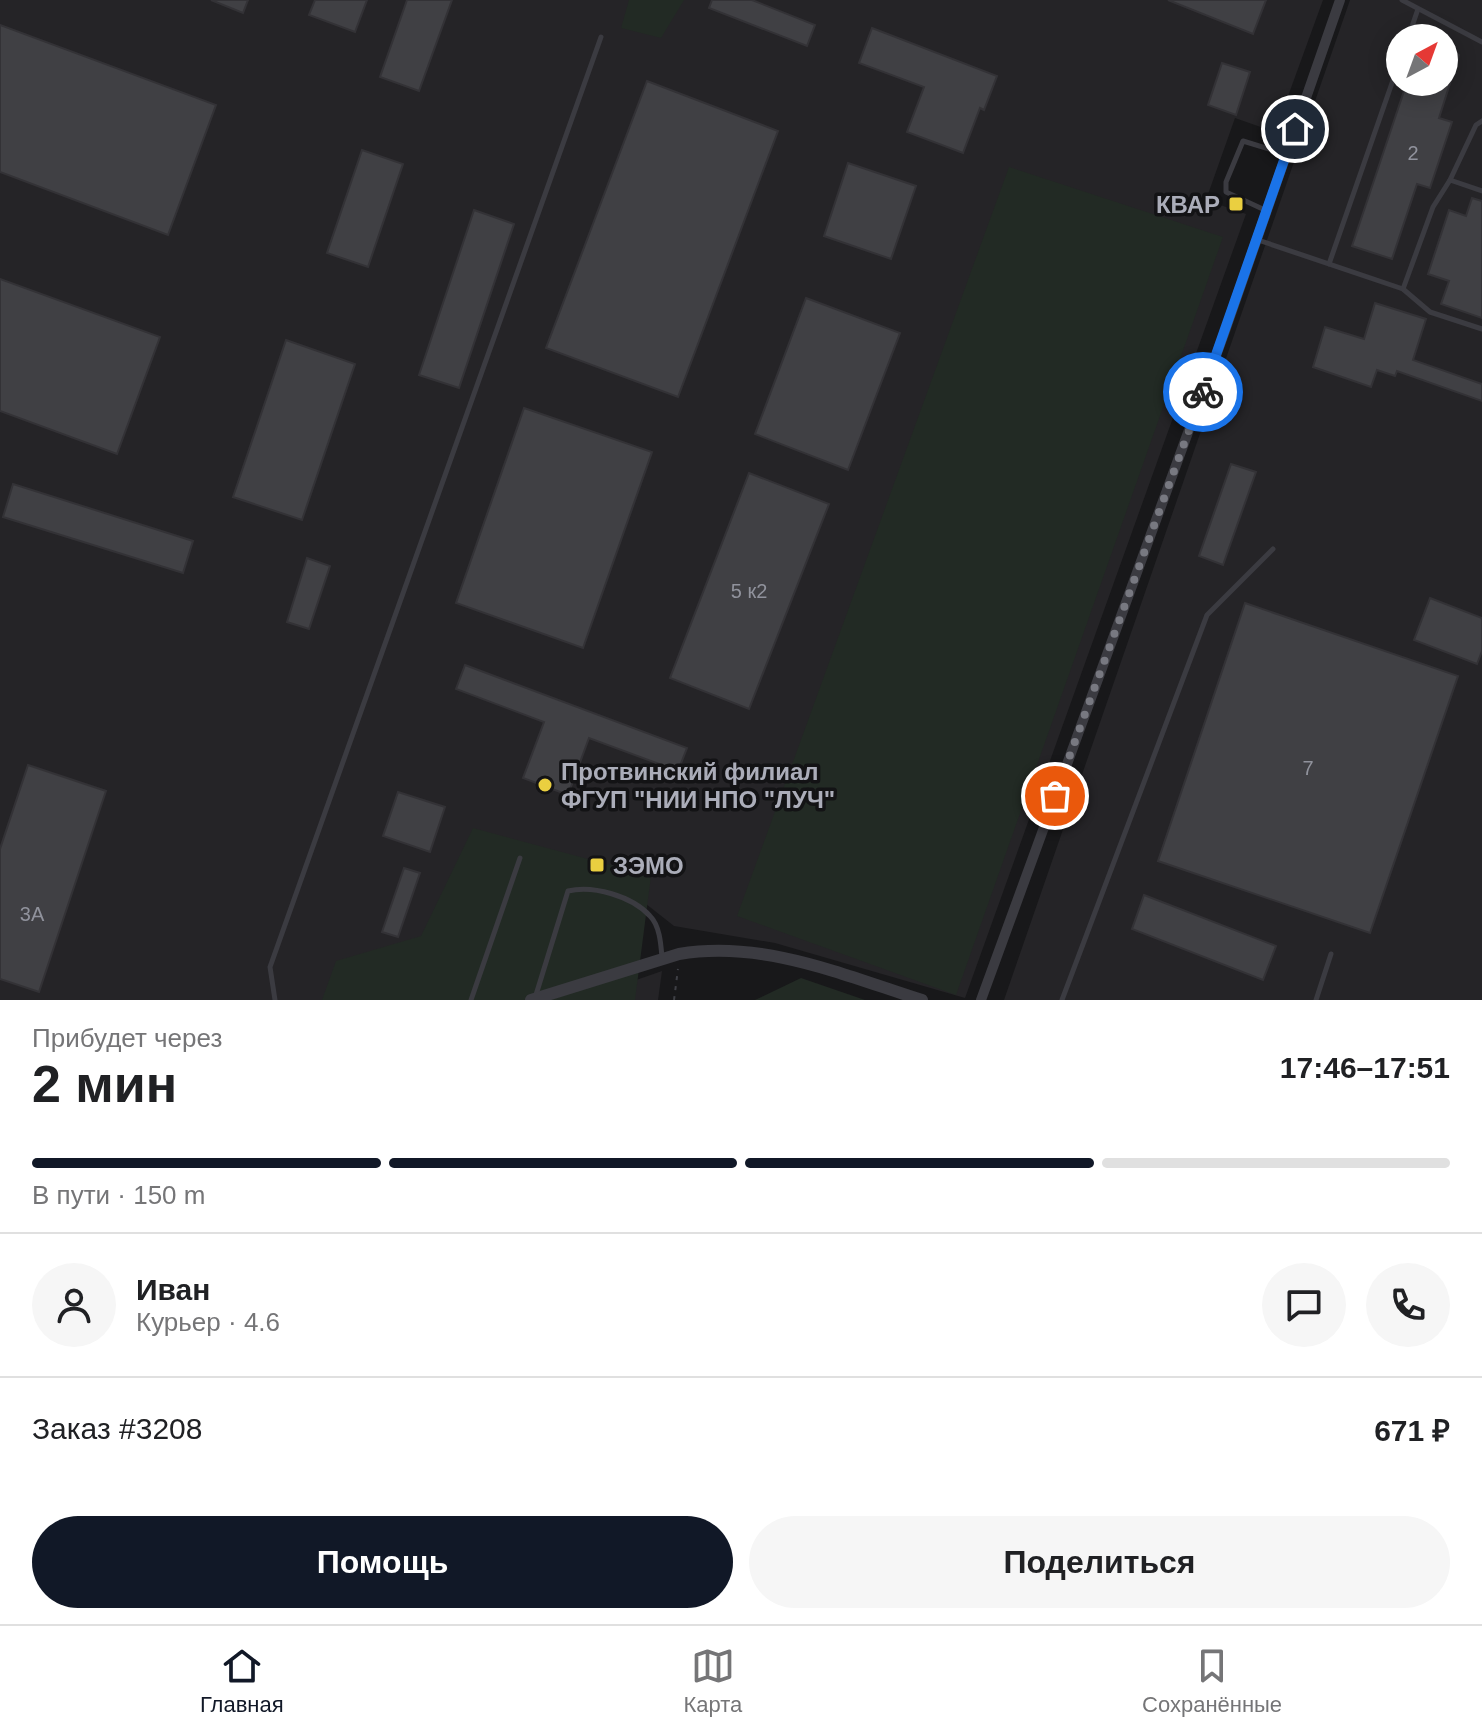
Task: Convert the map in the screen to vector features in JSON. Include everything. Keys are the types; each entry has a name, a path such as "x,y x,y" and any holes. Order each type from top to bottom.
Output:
{"street":[{"path":"981,1000 1257,239 1340,0"},
{"path":"533,999 679,954 739,950 789,958 922,1000"}],"lane":[{"path":"1402,0 1482,42"},
{"path":"1413,24 1418,9"},
{"path":"275,1000 270,967 601,37"},
{"path":"1329,264 1387,96"},
{"path":"1403,289 1433,207 1450,180 1476,125 1482,121"},
{"path":"1267,211 1226,192 1226,182 1243,141 1286,155"},
{"path":"1450,180 1482,191"},
{"path":"1257,239 1403,289 1430,312 1482,329"},
{"path":"1062,1000 1207,615 1273,549"},
{"path":"471,1000 520,858"},
{"path":"533,999 568,891 582,887 615,895 651,916 660,940 662,959"},
{"path":"1316,1000 1331,954"}],"path":[{"path":"674,1000 679,954"}],"shaded area":[{"path":"0,0 1323,0 1275,132 1235,118 1206,200 1246,214 965,998 775,943 674,926 641,900 477,1000 0,1000"},
{"path":"629,0 684,0 661,38 621,28"},
{"path":"1350,0 1482,0 1482,1000 1004,1000"},
{"path":"1009,167 1223,237 956,995 737,916"},
{"path":"473,828 651,876 635,1000 322,1000 336,961 421,936"},
{"path":"662,971 658,1000 579,1000"},
{"path":"801,978 865,1000 755,1000"}],"building":[{"path":"211,0 248,0 243,13"},
{"path":"315,0 367,0 355,32 309,15"},
{"path":"407,0 452,0 419,91 380,77"},
{"path":"712,0 752,0 815,25 807,46 709,8"},
{"path":"1168,0 1266,0 1253,34"},
{"path":"0,25 216,105 168,235 0,172"},
{"path":"872,28 997,76 984,110 980,108 963,153 907,132 924,87 859,63"},
{"path":"1222,63 1250,72 1236,115 1208,105"},
{"path":"647,81 778,131 678,397 546,348"},
{"path":"1402,96 1446,96 1439,118 1452,122 1430,188 1417,184 1392,259 1352,246"},
{"path":"362,150 403,164 368,267 327,253"},
{"path":"848,163 916,186 891,259 824,236"},
{"path":"1472,198 1482,201 1482,318 1441,304 1449,281 1428,274 1449,210 1466,216"},
{"path":"474,210 514,224 459,388 419,375"},
{"path":"0,279 160,337 117,454 0,411"},
{"path":"806,298 900,333 848,470 755,434"},
{"path":"1375,303 1426,319 1413,360 1482,384 1482,401 1397,371 1395,376 1377,370 1371,387 1313,367 1325,327 1364,339"},
{"path":"286,340 355,364 302,520 233,497"},
{"path":"524,408 652,452 583,648 456,603"},
{"path":"1231,464 1256,472 1223,565 1199,556"},
{"path":"749,473 829,504 749,709 670,678"},
{"path":"13,484 193,541 183,573 3,517"},
{"path":"307,558 330,566 309,629 287,622"},
{"path":"1430,598 1482,618 1482,651 1477,664 1414,640"},
{"path":"1245,603 1458,676 1370,933 1158,861"},
{"path":"465,665 687,748 678,771 589,738 568,795 523,778 544,722 456,689"},
{"path":"28,765 106,791 39,992 0,979 0,849"},
{"path":"398,792 445,807 430,852 383,836"},
{"path":"404,868 420,873 398,937 382,932"},
{"path":"1144,895 1276,946 1263,980 1132,929"}],"way so far":[{"path":"1055,796 1203,392"}],"place":[{"name":"КВАР","path":"1236,204"},
{"name":"Протвинский филиал ФГУП \"НИИ НПО \"ЛУЧ\"","path":"545,785"},
{"name":"ЗЭМО","path":"597,865"}],"route":[{"path":"1203,392 1295,129"}]}
